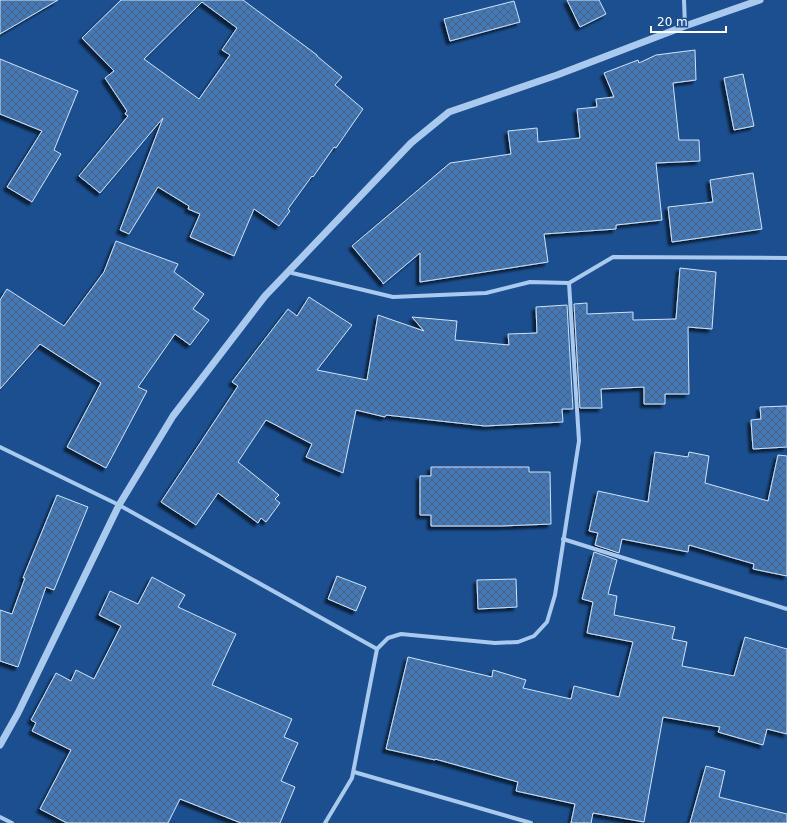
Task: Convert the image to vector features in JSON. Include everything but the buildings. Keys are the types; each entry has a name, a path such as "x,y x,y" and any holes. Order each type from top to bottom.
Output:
{"street":[{"path":"684,0 685,26"},
{"path":"0,745 18,713 119,506 173,416 265,296 412,143 449,112 557,75 685,26 760,0"},
{"path":"288,272 393,297 486,293 530,282 569,283 613,257 787,258"},
{"path":"325,823 352,778 378,648 388,638 401,634 495,643 518,642 534,636 547,622 555,595 579,441 569,283"},
{"path":"0,447 119,506 378,648"},
{"path":"563,539 787,610"},
{"path":"354,772 531,823"},
{"path":"0,817 12,823"}]}
